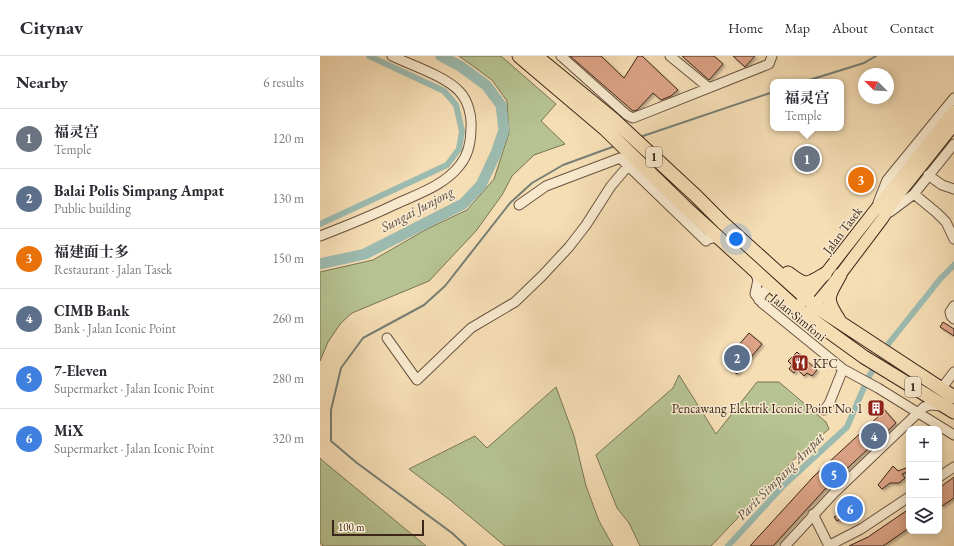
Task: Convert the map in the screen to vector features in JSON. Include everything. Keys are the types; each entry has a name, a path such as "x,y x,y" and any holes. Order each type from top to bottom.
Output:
{"highway":[{"name":"1","path":"519,56 609,124 696,196 723,223 810,302 954,397"},
{"name":"1","path":"539,57 609,124 685,207 701,221 713,238 801,312 882,369 949,409"},
{"path":"749,246 768,257 800,282 809,284 826,274"},
{"path":"770,285 780,275"},
{"path":"840,275 829,296 828,302 841,323"}],"main road":[{"name":"Jalan Tasek","path":"810,302 826,274 875,210 952,119"},
{"name":"Jalan Tasek","path":"801,312 840,275 883,218 952,119"}],"street":[{"path":"320,236 360,220 440,183 452,174 467,155 471,141 472,123 468,105 460,91 438,76 392,56"},
{"path":"561,56 627,115 633,118 769,64 772,56"},
{"path":"670,56 709,88"},
{"path":"875,210 887,180 954,98"},
{"path":"883,218 901,202 914,194 954,144"},
{"path":"519,205 546,186 620,158 706,241 713,238"},
{"path":"387,338 417,380 471,328 515,302 542,276 586,226 611,186 628,166"},
{"path":"928,175 942,185 954,189"},
{"path":"914,194 946,222 954,239"},
{"path":"754,271 758,280 755,294 759,300"},
{"name":"Jalan Simfoni","path":"770,285 759,300 843,369 878,388 954,435"},
{"path":"953,307 950,312 954,319"},
{"path":"824,410 829,404 843,369"},
{"path":"941,389 954,372"},
{"path":"785,546 834,493 924,407 930,405 949,409"},
{"path":"942,475 954,467"},
{"path":"814,514 829,546 861,530 908,498"}],"green space":[{"path":"459,56 501,56 556,104 541,121 565,144 534,155 512,176 502,195 476,231 429,281 352,313 341,323 328,342 320,361 320,272 373,260 427,229 467,210 494,179 509,133 507,101 492,80"},
{"path":"679,375 716,434 757,382 779,382 826,422 829,429 791,462 711,546 640,546 629,523 617,508 596,455 673,388"},
{"path":"556,387 574,436 586,486 599,521 613,546 505,546 450,500 409,469 475,436 487,448"},
{"path":"320,458 426,546 323,546 320,543"}],"building":[{"path":"570,56 601,56 624,78 638,56 642,56 678,90 671,96 661,100 653,93 637,110 633,111"},
{"path":"682,56 714,56 723,64 709,80"},
{"path":"733,56 755,56 745,67"},
{"path":"943,322 954,329 954,336 940,327"},
{"path":"749,333 762,344 737,374 727,366 734,357 731,354"},
{"name":"KFC","path":"797,352 817,370 812,376 807,373 804,376 797,369 794,373 789,369 792,365 788,361"},
{"path":"874,403 881,406 896,423 827,487 773,546 750,546 814,476 881,414 871,409"},
{"path":"893,466 898,471 906,468 906,472 902,474 905,478 899,483 890,483 882,489 878,485"},
{"path":"954,477 954,498 942,506 942,498 942,486"},
{"path":"854,499 861,510 846,520 843,517 837,521 834,517 841,513 838,509"},
{"path":"906,511 906,530 883,546 849,546 868,537"}],"waterway":[{"path":"320,224 447,165 459,149 462,131 456,105 444,91 369,56"},
{"name":"Sungai Junjong","path":"320,264 365,254 463,204 481,185 496,153 504,130 501,105 486,85 460,66 441,56"},
{"path":"813,79 864,63 876,56"},
{"path":"640,137 770,93"},
{"path":"466,546 452,533 357,463 331,441 331,410 341,368 363,338 424,305 445,286 510,203 532,183 563,165 615,146"},
{"name":"Parit Simpang Ampat","path":"728,546 783,486 847,427 868,378 889,343 941,278 954,265"}],"place":[{"name":"福灵宫","path":"807,159"},
{"name":"福建面士多","path":"861,180"},
{"name":"Balai Polis Simpang Ampat","path":"737,358"},
{"name":"KFC","path":"800,363"},
{"name":"Pencawang Elektrik Iconic Point No. 1","path":"876,408"},
{"name":"CIMB Bank","path":"874,436"},
{"name":"7-Eleven","path":"834,475"},
{"name":"MiX","path":"850,509"}]}
